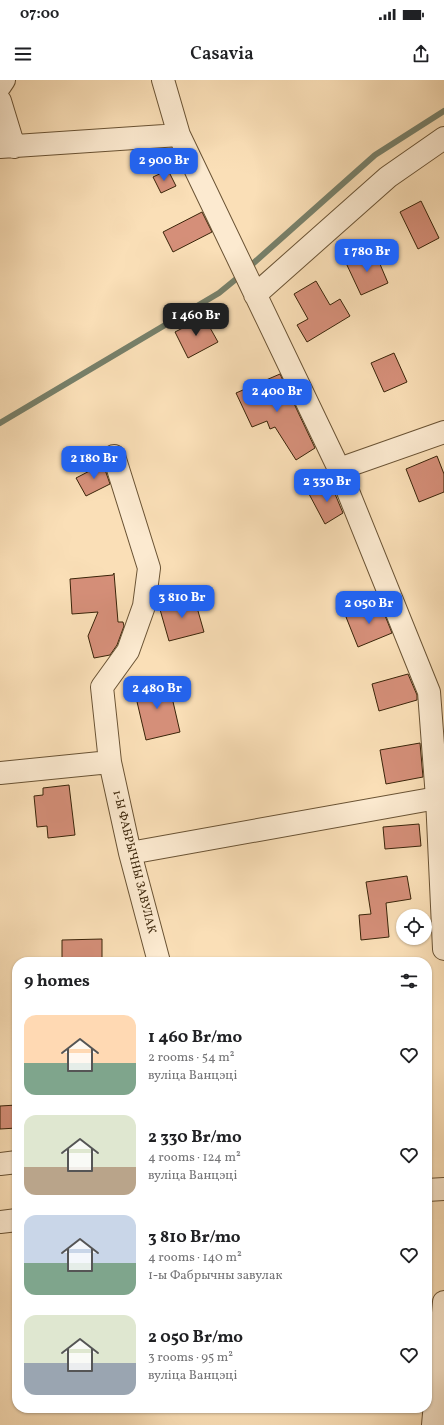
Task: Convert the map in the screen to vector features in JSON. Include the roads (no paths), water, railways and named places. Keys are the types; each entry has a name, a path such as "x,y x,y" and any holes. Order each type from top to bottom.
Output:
{"street":[{"path":"0,86 4,80"},
{"path":"163,80 179,135 339,469 437,690 437,798 444,949"},
{"path":"0,101 7,147 179,135"},
{"path":"252,290 388,177 444,138"},
{"path":"339,469 444,432"},
{"name":"1-Ы ФАБРЫЧНЫ ЗАВУЛАК","path":"114,456 149,568 144,606 128,651 102,687 110,762 130,853 158,957"},
{"path":"0,773 110,762"},
{"path":"130,853 437,798"},
{"path":"0,1164 12,1163"},
{"path":"432,1190 444,1189"},
{"path":"0,1222 12,1221"},
{"path":"432,1425 444,1302"}],"waterway":[{"path":"248,268 375,155 444,111"},
{"path":"0,423 219,293 241,275"}]}
